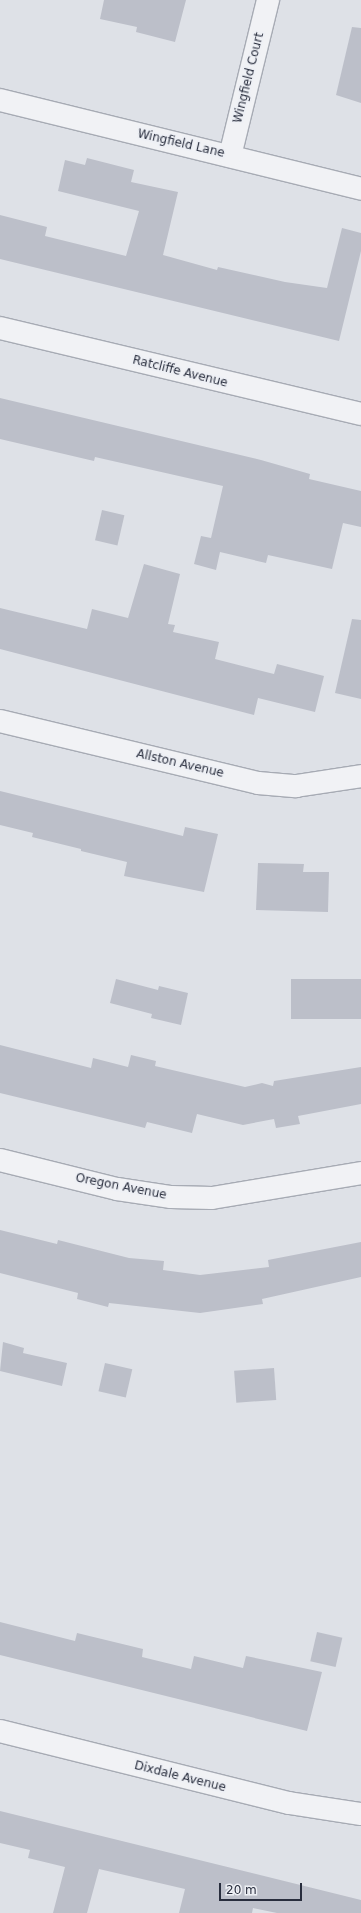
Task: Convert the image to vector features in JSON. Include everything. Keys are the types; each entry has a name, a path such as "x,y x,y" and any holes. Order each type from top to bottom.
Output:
{"street":[{"name":"Wingfield Court","path":"230,156 268,0"},
{"name":"Wingfield Lane","path":"0,100 361,189"},
{"name":"Ratcliffe Avenue","path":"0,328 361,414"},
{"name":"Allston Avenue","path":"0,721 258,783 296,786 361,776"},
{"name":"Oregon Avenue","path":"0,1160 117,1189 171,1197 219,1198 361,1173"},
{"name":"Dixdale Avenue","path":"0,1731 277,1800 361,1814"}],"building":[{"path":"104,0 186,0 175,42 136,32 137,27 100,19"},
{"path":"352,27 361,28 361,103 336,95"},
{"path":"87,158 134,170 131,182 178,192 163,255 217,270 218,267 285,282 327,288 342,228 361,233 361,251 339,341 0,259 0,215 47,227 45,236 126,256 139,211 58,191 65,160 85,165"},
{"path":"0,398 261,460 310,474 309,479 361,491 361,527 343,523 332,569 268,555 266,563 220,552 216,570 194,564 201,536 211,538 223,486 95,457 94,461 0,439"},
{"path":"102,510 124,515 117,545 95,540"},
{"path":"144,564 180,574 168,624 175,625 173,632 219,642 215,659 274,674 277,664 324,676 315,712 258,698 254,715 0,649 0,608 87,629 92,609 128,618"},
{"path":"352,619 361,620 361,699 335,693"},
{"path":"0,791 183,836 185,827 218,834 204,892 124,876 127,862 32,837 33,833 0,825"},
{"path":"258,863 304,864 303,872 329,872 328,912 256,910"},
{"path":"116,979 158,990 159,986 188,993 181,1025 151,1018 152,1014 110,1003"},
{"path":"291,979 361,979 361,1019 291,1019"},
{"path":"0,1045 91,1068 93,1058 128,1067 131,1055 156,1061 155,1066 245,1087 262,1083 273,1086 274,1081 361,1067 361,1104 298,1116 300,1124 276,1128 274,1119 243,1125 197,1114 192,1133 147,1122 145,1128 0,1093"},
{"path":"0,1230 57,1244 58,1240 129,1258 164,1261 163,1270 200,1275 269,1267 268,1260 361,1242 361,1277 262,1299 263,1304 200,1313 109,1303 108,1307 77,1299 78,1293 0,1273"},
{"path":"3,1342 24,1348 23,1353 67,1363 62,1386 0,1371"},
{"path":"105,1363 132,1369 126,1398 98,1391"},
{"path":"274,1368 276,1400 236,1403 234,1371"},
{"path":"0,1622 75,1641 77,1633 143,1649 142,1657 191,1669 194,1656 243,1668 246,1656 322,1672 307,1731 0,1655"},
{"path":"317,1632 342,1638 336,1667 310,1661"},
{"path":"0,1811 361,1900 361,1913 277,1913 253,1908 252,1913 179,1913 185,1889 99,1869 87,1913 53,1913 65,1867 28,1858 30,1850 0,1843"}]}
